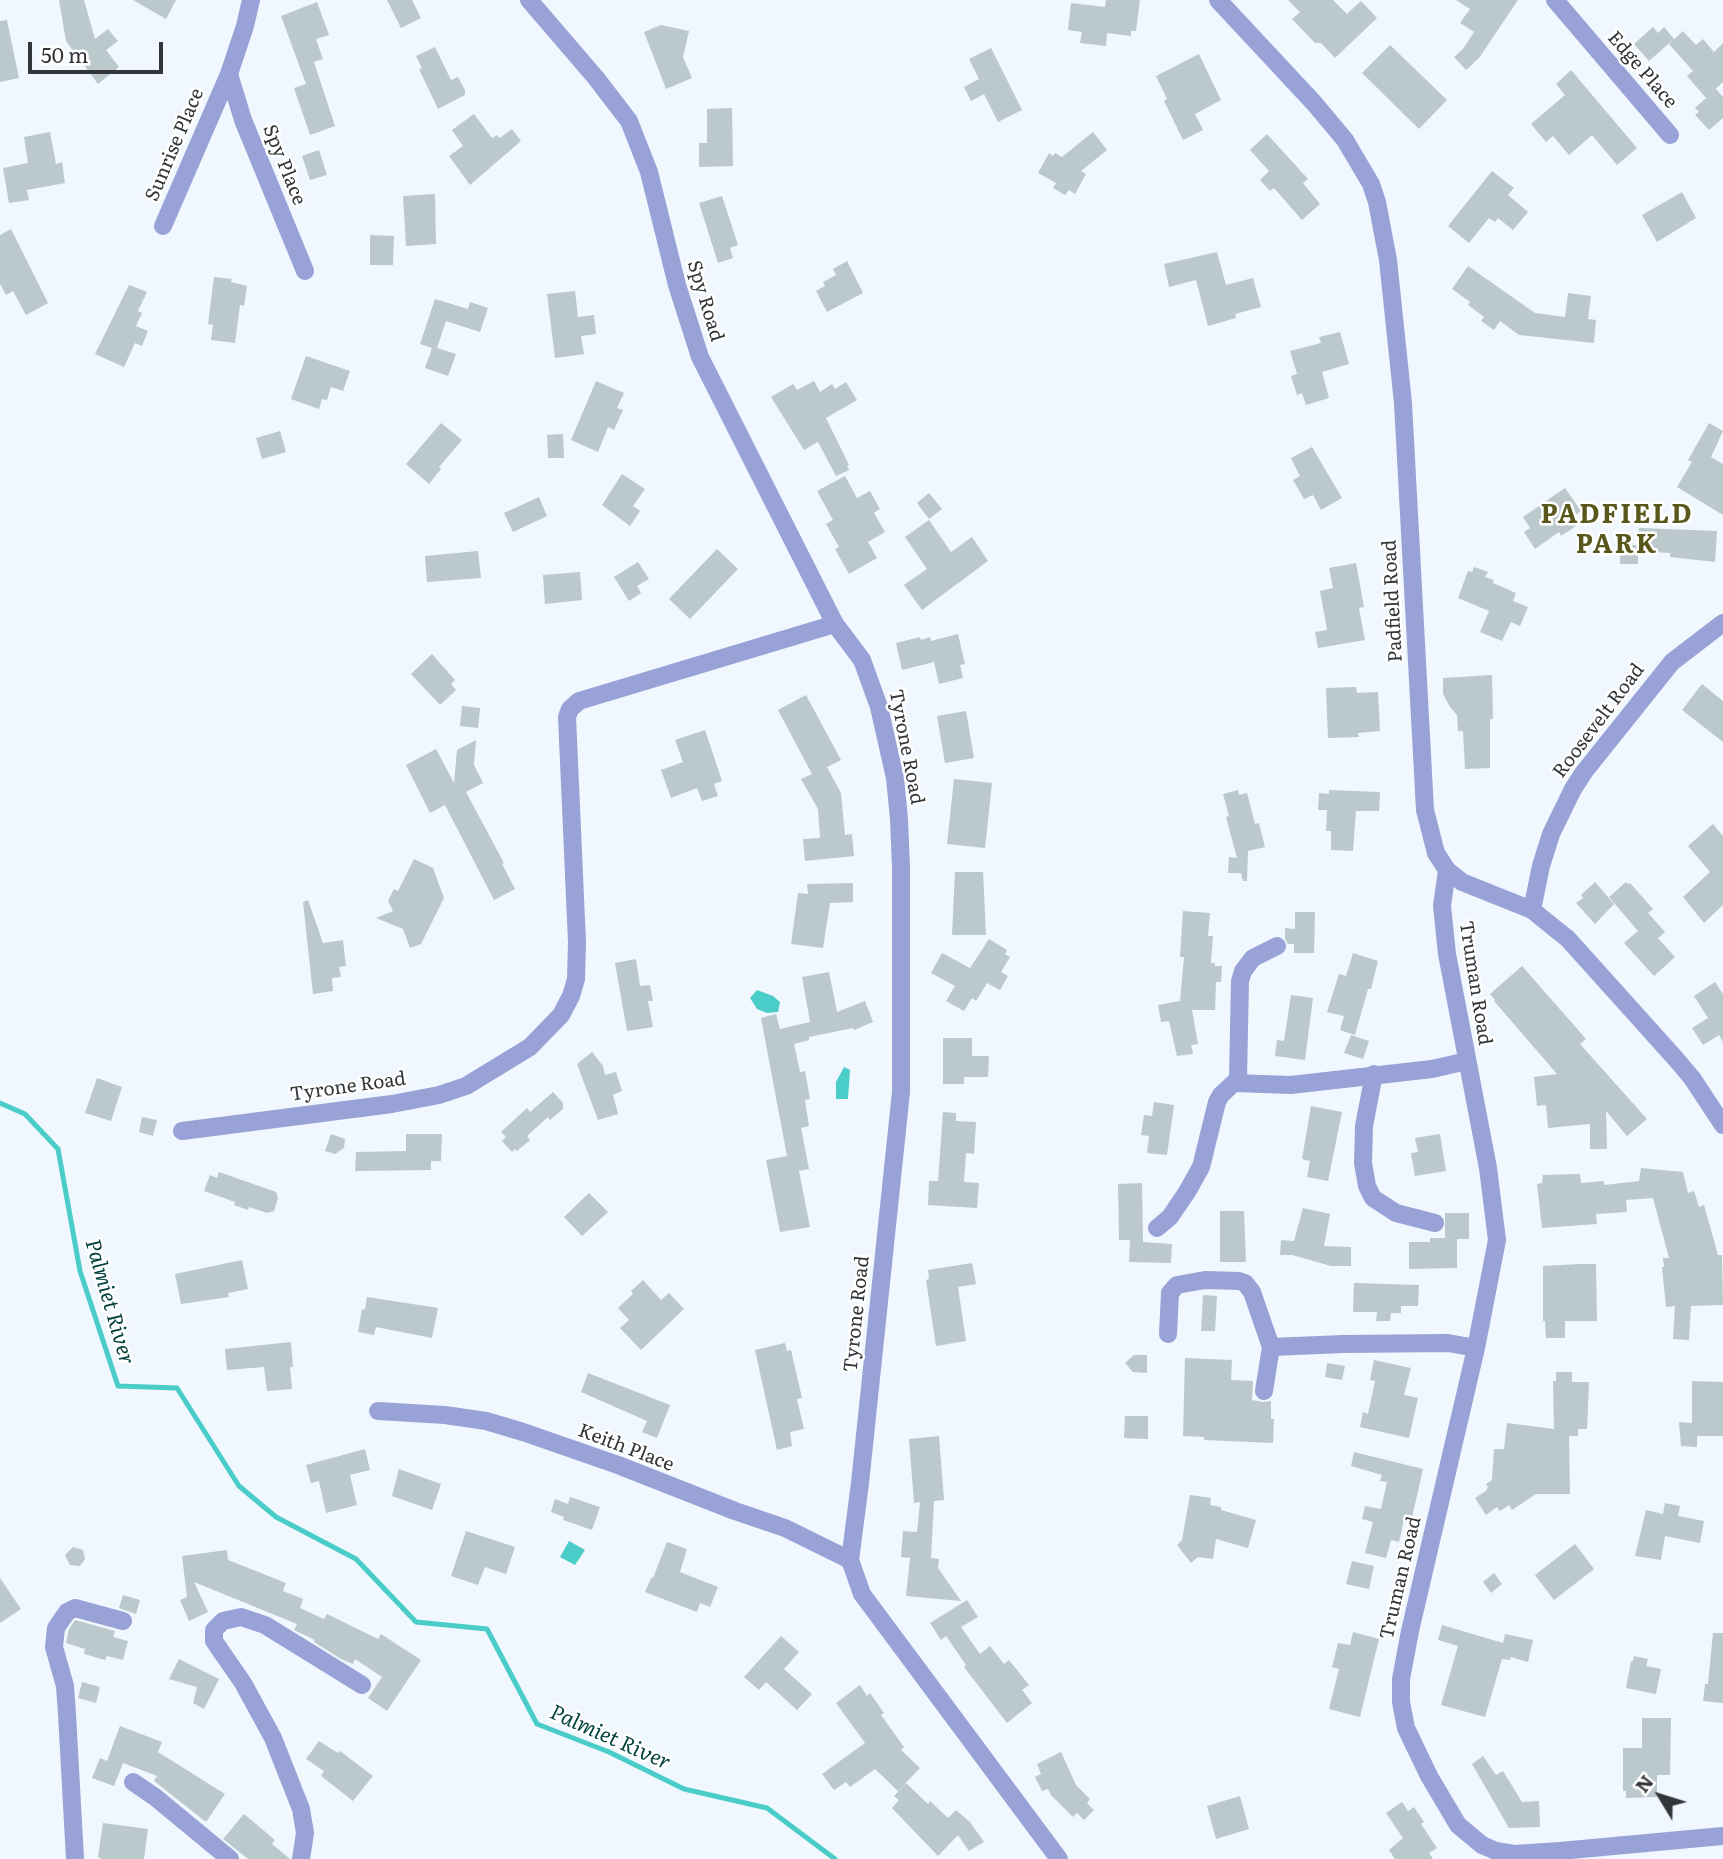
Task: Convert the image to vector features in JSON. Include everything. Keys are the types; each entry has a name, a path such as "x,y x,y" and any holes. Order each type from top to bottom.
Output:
{"street":[{"name":"Sunrise Place","path":"163,226 229,74 251,0"},
{"name":"Spy Road","path":"529,0 629,121 649,172 677,285 700,358 835,624"},
{"name":"Padfield Road","path":"1218,0 1345,140 1371,184 1377,202 1388,260 1403,403 1426,810 1436,852 1447,870"},
{"name":"Edge Place","path":"1555,0 1670,135"},
{"name":"Spy Place","path":"229,74 243,120 305,271"},
{"name":"Roosevelt Road","path":"1531,910 1551,834 1584,772 1672,662 1723,622"},
{"name":"Tyrone Road","path":"182,1131 392,1104 439,1095 466,1086 530,1047 561,1015 576,979 577,942 566,717 570,709 579,701 835,624 862,660 879,707 895,778 901,867 901,1092 850,1560 862,1594 1059,1859"},
{"path":"1447,870 1474,887 1493,892 1531,910 1568,939 1692,1078 1723,1125"},
{"name":"Truman Road","path":"1447,870 1442,906 1447,954 1488,1168 1497,1240 1476,1348 1401,1679 1401,1702 1406,1728 1429,1776 1458,1825 1482,1845 1496,1851 1526,1853 1723,1836"},
{"path":"1157,1228 1179,1206 1194,1180 1217,1102 1224,1091 1234,1083 1239,1072 1240,981 1243,971 1253,957 1277,946"},
{"name":"Truman Road","path":"1234,1083 1291,1085 1432,1069 1467,1061"},
{"path":"1374,1074 1364,1126 1363,1163 1367,1186 1373,1198 1396,1213 1435,1223"},
{"path":"1168,1334 1170,1293 1177,1286 1205,1280 1239,1281 1249,1286 1271,1353 1264,1391"},
{"path":"1270,1347 1343,1343 1448,1343 1476,1348"},
{"name":"Keith Place","path":"377,1411 486,1420 618,1465 785,1528 850,1560"},
{"path":"75,1859 65,1686 54,1647 55,1628 67,1612 75,1608 123,1622"},
{"path":"302,1859 305,1833 296,1797 273,1738 243,1683 212,1635 223,1621 241,1617 265,1625 362,1685"},
{"path":"133,1782 230,1859"}],"water":[{"path":"757,990 780,1002 778,1012 767,1013 757,1009 750,998"},
{"path":"844,1067 850,1070 848,1099 836,1099 836,1082"},
{"path":"569,1541 585,1550 575,1565 560,1557"}],"building":[{"path":"59,0 84,0 95,39 108,29 118,41 106,50 119,67 98,84 66,41"},
{"path":"133,0 176,0 166,19"},
{"path":"387,0 412,0 421,18 401,28"},
{"path":"1106,0 1140,0 1136,31 1131,31 1131,36 1107,33 1106,46 1080,43 1082,32 1068,30 1071,3 1105,7"},
{"path":"1288,0 1333,0 1347,14 1361,1 1377,18 1335,58 1321,43 1315,43 1292,19 1300,12"},
{"path":"1456,0 1518,0 1479,58 1466,70 1454,57 1474,32 1460,23 1470,9"},
{"path":"317,2 329,35 316,39 323,59 314,62 335,126 310,135 294,88 306,84 281,16"},
{"path":"7,20 19,78 0,82 0,21"},
{"path":"661,25 689,31 683,57 692,78 666,89 644,32"},
{"path":"1653,27 1658,33 1664,27 1674,39 1649,61 1634,44"},
{"path":"1683,31 1696,45 1703,39 1714,52 1723,43 1723,82 1706,98 1687,76 1693,71 1669,44"},
{"path":"1390,45 1447,100 1419,129 1362,73"},
{"path":"435,47 451,80 458,77 465,90 465,95 438,109 419,69 422,68 416,56"},
{"path":"991,48 1022,110 998,122 984,94 971,101 964,87 979,79 969,59"},
{"path":"1199,54 1221,100 1195,114 1203,130 1183,140 1164,101 1167,99 1156,76"},
{"path":"1571,70 1637,148 1617,165 1592,135 1569,155 1553,136 1546,142 1531,124 1565,95 1556,84"},
{"path":"1716,89 1723,97 1723,118 1709,130 1695,115 1699,112 1695,108"},
{"path":"732,108 733,166 699,167 699,143 707,143 707,109"},
{"path":"474,114 492,138 497,135 500,138 512,129 521,141 470,185 449,156 463,146 452,130"},
{"path":"50,132 56,164 62,162 65,183 27,190 29,200 9,203 3,168 28,163 24,137"},
{"path":"1093,132 1107,150 1081,171 1086,174 1075,194 1069,190 1065,195 1053,188 1056,183 1038,173 1049,153 1062,157"},
{"path":"1267,134 1308,179 1303,183 1320,204 1302,220 1274,188 1270,191 1260,180 1269,171 1250,150"},
{"path":"319,150 327,175 310,180 302,156"},
{"path":"1492,171 1514,188 1508,195 1528,212 1513,230 1498,218 1495,222 1489,218 1469,243 1448,226"},
{"path":"1682,192 1696,218 1657,242 1642,215"},
{"path":"435,194 436,244 406,246 403,196"},
{"path":"722,196 738,245 730,248 733,258 718,263 699,203"},
{"path":"11,229 48,303 26,315 13,291 6,295 0,284 0,235"},
{"path":"370,235 394,236 393,265 370,265"},
{"path":"1217,252 1226,285 1253,278 1261,307 1235,314 1236,318 1208,326 1196,280 1169,287 1164,264"},
{"path":"847,261 863,293 827,312 816,291 825,286 823,282 836,275 833,269"},
{"path":"1468,266 1535,313 1565,317 1568,293 1591,296 1588,319 1596,320 1594,343 1519,335 1500,321 1494,330 1481,321 1484,317 1468,305 1470,302 1452,289"},
{"path":"214,277 232,279 231,282 247,286 244,306 240,305 235,343 211,340 213,325 208,324"},
{"path":"129,285 147,292 138,311 142,313 136,326 148,331 142,346 135,343 124,367 95,354"},
{"path":"575,291 578,317 594,315 596,334 581,336 584,354 555,358 547,294"},
{"path":"435,299 468,309 470,302 488,308 480,332 446,321 437,348 456,354 448,376 425,368 432,348 420,344"},
{"path":"1340,332 1349,364 1322,372 1329,398 1306,405 1302,393 1297,395 1291,376 1297,374 1290,351 1321,343 1319,337"},
{"path":"306,356 350,371 343,391 331,387 327,400 322,399 319,409 291,399"},
{"path":"596,381 624,393 617,408 623,410 614,430 608,427 598,452 571,440"},
{"path":"814,381 820,392 832,384 835,389 846,382 857,400 826,418 849,465 849,470 836,476 818,442 804,450 771,397 793,384 797,390"},
{"path":"441,423 462,440 439,467 441,469 429,484 406,464"},
{"path":"1709,423 1723,431 1711,457 1723,464 1723,515 1677,487 1692,462 1688,460"},
{"path":"280,431 286,452 262,459 256,438"},
{"path":"563,434 564,458 548,458 547,435"},
{"path":"1312,447 1342,498 1321,510 1313,495 1304,499 1293,480 1300,476 1291,458"},
{"path":"622,474 645,489 633,506 640,511 630,526 602,505"},
{"path":"845,476 857,498 870,491 880,509 874,513 885,532 868,542 877,558 849,574 835,549 839,547 826,524 833,520 817,491"},
{"path":"1565,488 1581,511 1571,518 1576,526 1561,536 1559,532 1535,549 1524,532 1530,528 1523,517"},
{"path":"929,493 942,509 929,519 917,503"},
{"path":"539,497 547,516 513,532 504,513"},
{"path":"929,520 951,552 972,537 988,561 922,610 904,585 927,569 905,537"},
{"path":"1639,528 1717,531 1715,562 1670,557 1670,553 1638,551 1638,564 1620,564 1620,545 1638,545"},
{"path":"717,549 738,569 690,619 669,599"},
{"path":"478,551 481,578 427,582 425,556"},
{"path":"638,562 649,579 637,586 641,593 629,601 614,577"},
{"path":"1356,563 1364,607 1359,608 1365,640 1318,648 1315,632 1327,630 1320,591 1333,588 1329,568"},
{"path":"1474,567 1488,572 1485,577 1516,593 1513,601 1528,607 1520,626 1511,622 1502,641 1480,632 1489,611 1458,598 1468,571 1472,572"},
{"path":"580,572 582,600 545,604 543,575"},
{"path":"958,634 965,664 960,665 963,678 939,684 934,662 902,670 896,643 920,637 921,640 930,637 931,641"},
{"path":"432,654 455,680 451,684 456,690 440,705 411,674"},
{"path":"1492,675 1490,768 1465,769 1463,731 1458,731 1457,715 1443,694 1443,678"},
{"path":"1702,684 1723,701 1723,742 1682,710"},
{"path":"1356,687 1357,693 1378,692 1380,731 1358,733 1359,737 1328,738 1326,688"},
{"path":"806,695 841,760 827,767 841,793 845,835 852,834 854,856 805,861 803,839 820,838 818,809 801,779 812,774 778,710"},
{"path":"462,706 480,708 478,728 460,726"},
{"path":"966,711 974,758 945,763 937,716"},
{"path":"705,730 722,781 714,784 718,796 702,801 697,788 671,798 661,770 683,762 675,740"},
{"path":"476,740 474,765 483,783 466,792 515,889 494,900 445,805 430,813 406,765 436,749 454,783 457,750"},
{"path":"954,779 992,783 985,848 947,844"},
{"path":"1238,790 1239,795 1247,793 1255,824 1259,823 1265,847 1248,851 1247,881 1243,881 1241,873 1228,873 1229,857 1237,858 1223,794"},
{"path":"1329,790 1380,792 1379,811 1356,811 1353,851 1331,850 1331,831 1326,831 1327,810 1318,810 1319,793 1329,794"},
{"path":"1713,824 1723,836 1723,905 1704,923 1683,897 1710,872 1688,846"},
{"path":"414,859 433,868 444,898 421,944 410,948 403,929 376,918 393,911 388,901 394,889 398,891"},
{"path":"955,872 983,872 986,935 952,935"},
{"path":"1595,882 1614,904 1595,924 1576,903"},
{"path":"1626,882 1630,883 1653,909 1648,913 1665,932 1658,938 1675,957 1654,976 1624,943 1638,931 1609,897"},
{"path":"853,883 853,902 830,903 823,948 791,944 798,893 808,894 807,884"},
{"path":"308,900 323,943 343,940 346,966 339,967 341,977 332,978 333,991 313,994 303,902"},
{"path":"1183,911 1210,913 1208,936 1213,936 1211,963 1222,966 1221,982 1216,982 1215,1010 1192,1010 1198,1044 1191,1045 1193,1054 1177,1056 1169,1021 1161,1022 1158,1005 1180,1001 1184,957 1180,957"},
{"path":"1295,912 1315,912 1314,953 1294,953 1294,944 1288,944 1285,939 1285,928 1295,929"},
{"path":"989,939 1007,950 1005,954 1010,957 1001,972 1008,976 1000,990 987,983 976,1001 972,998 964,1011 946,1001 955,986 931,973 942,953 970,968"},
{"path":"1353,953 1378,961 1355,1035 1340,1030 1344,1016 1327,1012 1339,974 1346,976"},
{"path":"636,959 640,986 650,985 653,1001 648,1001 653,1027 627,1031 615,963"},
{"path":"1522,966 1586,1039 1580,1044 1647,1119 1627,1136 1606,1111 1607,1149 1590,1149 1590,1124 1548,1128 1546,1105 1537,1106 1534,1077 1557,1074 1490,994"},
{"path":"829,972 837,1012 865,1001 873,1022 854,1030 853,1028 809,1037 809,1040 794,1044 800,1072 805,1071 810,1099 805,1100 809,1126 801,1128 809,1169 799,1171 810,1227 780,1232 766,1160 787,1156 761,1018 776,1014 780,1029 810,1022 802,977"},
{"path":"1715,982 1723,994 1723,1042 1719,1035 1703,1045 1692,1028 1708,1018 1694,996"},
{"path":"1291,995 1313,998 1305,1060 1275,1056 1277,1040 1284,1041"},
{"path":"1351,1035 1369,1041 1363,1059 1344,1053"},
{"path":"943,1038 972,1038 972,1056 989,1056 988,1077 964,1077 964,1084 943,1084"},
{"path":"592,1052 603,1066 605,1075 616,1072 622,1091 613,1095 618,1114 598,1120 577,1064"},
{"path":"97,1078 122,1087 111,1121 85,1113"},
{"path":"553,1092 563,1103 563,1109 550,1120 548,1117 527,1136 530,1140 512,1152 502,1141 506,1137 501,1132 527,1108 530,1112"},
{"path":"1154,1102 1174,1105 1167,1155 1147,1153 1149,1136 1141,1135 1144,1115 1152,1116"},
{"path":"1311,1106 1342,1112 1328,1181 1307,1177 1310,1161 1302,1159"},
{"path":"943,1112 956,1113 956,1121 976,1122 974,1154 966,1153 964,1182 979,1183 977,1208 928,1205 929,1181 938,1181"},
{"path":"142,1117 157,1120 153,1136 139,1132"},
{"path":"331,1134 345,1139 344,1148 335,1154 325,1151"},
{"path":"406,1134 442,1134 441,1161 431,1161 431,1170 355,1171 356,1152 406,1151"},
{"path":"1440,1134 1446,1171 1415,1176 1411,1153 1418,1152 1415,1138"},
{"path":"1641,1168 1683,1172 1688,1193 1694,1191 1699,1207 1704,1205 1718,1255 1722,1255 1723,1305 1691,1306 1689,1340 1673,1339 1675,1306 1666,1307 1662,1267 1663,1258 1669,1258 1653,1198 1626,1200 1627,1212 1596,1214 1597,1224 1542,1228 1537,1184 1542,1183 1543,1175 1580,1174 1581,1183 1604,1181 1604,1185 1639,1181"},
{"path":"219,1172 276,1192 278,1198 274,1211 267,1213 249,1207 248,1210 234,1205 235,1202 204,1191 210,1175 217,1178"},
{"path":"1142,1183 1143,1242 1172,1244 1171,1263 1129,1262 1130,1240 1119,1240 1118,1184"},
{"path":"589,1193 608,1212 582,1236 564,1217"},
{"path":"1303,1208 1330,1214 1324,1246 1351,1247 1351,1266 1331,1266 1292,1255 1280,1255 1281,1240 1294,1241"},
{"path":"1220,1211 1244,1211 1246,1262 1220,1262"},
{"path":"1445,1213 1469,1213 1469,1239 1457,1239 1457,1268 1409,1269 1409,1242 1430,1242 1430,1238 1445,1238"},
{"path":"242,1260 248,1289 228,1293 229,1297 181,1304 175,1274"},
{"path":"972,1263 976,1284 958,1287 966,1341 936,1346 926,1280 929,1279 928,1270"},
{"path":"1596,1264 1597,1321 1565,1321 1565,1338 1546,1338 1543,1321 1543,1266"},
{"path":"643,1280 661,1300 669,1293 684,1309 641,1350 620,1328 629,1320 618,1308"},
{"path":"1354,1283 1419,1285 1418,1306 1401,1306 1401,1313 1391,1313 1390,1321 1376,1321 1377,1312 1353,1312"},
{"path":"1203,1295 1217,1296 1215,1331 1201,1331"},
{"path":"367,1297 438,1308 432,1338 376,1327 374,1335 358,1332"},
{"path":"291,1342 292,1389 267,1391 264,1367 227,1370 225,1349"},
{"path":"785,1343 787,1351 791,1350 802,1398 797,1399 804,1429 790,1432 792,1446 777,1450 755,1350"},
{"path":"1134,1355 1147,1355 1147,1373 1133,1372 1125,1363"},
{"path":"1185,1358 1232,1360 1231,1380 1253,1381 1252,1400 1271,1401 1271,1419 1274,1419 1273,1443 1204,1440 1204,1437 1183,1436"},
{"path":"1374,1360 1411,1368 1404,1395 1418,1398 1409,1438 1360,1427 1363,1412 1368,1414 1375,1381 1370,1380"},
{"path":"1327,1363 1345,1366 1342,1380 1325,1377"},
{"path":"1556,1372 1572,1372 1572,1382 1589,1382 1587,1429 1578,1429 1578,1436 1569,1436 1570,1494 1536,1494 1512,1510 1509,1505 1500,1511 1497,1507 1486,1515 1475,1498 1486,1491 1486,1484 1492,1480 1494,1449 1504,1449 1507,1423 1554,1429 1553,1381 1556,1381"},
{"path":"588,1373 670,1405 657,1438 642,1432 647,1421 581,1392"},
{"path":"1692,1381 1723,1382 1723,1436 1697,1436 1697,1447 1681,1446 1679,1422 1692,1423"},
{"path":"1125,1416 1148,1416 1148,1439 1124,1438"},
{"path":"939,1436 944,1500 934,1501 931,1558 939,1559 938,1568 961,1601 906,1596 910,1558 901,1557 903,1531 917,1532 920,1502 914,1503 909,1439"},
{"path":"365,1449 370,1470 350,1475 357,1505 326,1513 319,1481 311,1483 306,1465"},
{"path":"1354,1452 1423,1469 1411,1522 1404,1520 1399,1542 1391,1540 1386,1558 1365,1553 1373,1522 1362,1519 1365,1506 1381,1509 1387,1482 1380,1481 1382,1475 1351,1466"},
{"path":"399,1469 441,1484 432,1510 392,1496"},
{"path":"1190,1495 1211,1498 1210,1505 1256,1520 1248,1548 1216,1539 1213,1559 1198,1557 1191,1563 1177,1545 1182,1540"},
{"path":"570,1497 600,1507 592,1530 563,1520 564,1517 551,1512 555,1499 568,1504"},
{"path":"1665,1503 1680,1506 1678,1516 1704,1521 1700,1543 1665,1536 1661,1560 1635,1556 1646,1510 1663,1514"},
{"path":"466,1531 515,1547 506,1574 485,1567 478,1585 451,1576"},
{"path":"667,1542 687,1549 680,1572 718,1587 710,1607 700,1603 697,1612 645,1592"},
{"path":"1575,1544 1594,1569 1554,1600 1535,1575"},
{"path":"73,1547 83,1550 85,1559 80,1566 70,1565 65,1555"},
{"path":"227,1550 228,1560 286,1583 283,1591 303,1599 300,1608 324,1619 327,1614 378,1639 381,1634 421,1660 387,1711 368,1698 382,1677 355,1659 353,1664 341,1659 314,1642 315,1640 294,1630 297,1624 194,1582 208,1612 189,1621 180,1600 187,1597 182,1556"},
{"path":"1352,1561 1374,1566 1369,1589 1346,1584"},
{"path":"1494,1573 1502,1584 1491,1593 1483,1582"},
{"path":"0,1578 21,1609 0,1623"},
{"path":"123,1595 140,1600 136,1614 119,1608"},
{"path":"967,1600 978,1617 961,1627 980,1654 990,1646 1004,1664 1009,1660 1029,1685 1022,1690 1032,1703 1007,1723 964,1667 966,1665 946,1636 941,1640 930,1623"},
{"path":"75,1620 115,1631 113,1637 128,1641 123,1660 107,1656 105,1660 84,1654 85,1649 66,1643 69,1629"},
{"path":"1442,1625 1503,1643 1505,1634 1533,1640 1528,1662 1511,1657 1510,1660 1502,1659 1485,1717 1441,1705 1458,1646 1438,1640"},
{"path":"1353,1632 1379,1639 1360,1717 1329,1709 1339,1669 1332,1667 1338,1643 1350,1645"},
{"path":"1713,1633 1723,1633 1723,1703 1703,1701 1705,1684 1708,1684"},
{"path":"781,1636 799,1652 784,1669 812,1694 797,1710 766,1682 759,1690 744,1677"},
{"path":"1634,1656 1648,1659 1646,1666 1661,1669 1656,1694 1626,1688"},
{"path":"179,1659 219,1679 204,1709 193,1703 197,1687 169,1679"},
{"path":"82,1682 100,1687 96,1703 78,1698"},
{"path":"860,1685 867,1696 870,1693 884,1713 881,1715 904,1747 901,1750 920,1768 898,1791 875,1769 850,1787 846,1782 834,1790 822,1774 865,1743 836,1703"},
{"path":"1642,1718 1671,1718 1670,1775 1657,1775 1657,1797 1626,1798 1626,1791 1623,1791 1623,1748 1642,1748"},
{"path":"120,1726 162,1742 158,1752 225,1794 206,1822 154,1781 157,1776 123,1763 114,1786 92,1778 100,1758 107,1761"},
{"path":"319,1741 338,1753 340,1751 373,1776 353,1801 321,1776 324,1771 306,1759"},
{"path":"1061,1752 1076,1785 1090,1799 1087,1803 1094,1810 1084,1820 1077,1813 1073,1817 1048,1789 1042,1791 1035,1777 1041,1774 1037,1764"},
{"path":"1483,1756 1496,1775 1503,1771 1522,1802 1539,1801 1540,1827 1509,1828 1472,1764"},
{"path":"906,1783 948,1818 956,1810 970,1822 984,1842 969,1851 958,1835 938,1856 892,1808 899,1800 894,1796"},
{"path":"1240,1796 1249,1829 1216,1839 1207,1806"},
{"path":"1402,1802 1408,1811 1414,1807 1424,1822 1421,1824 1437,1848 1429,1853 1433,1859 1395,1859 1389,1850 1403,1838 1386,1813"},
{"path":"244,1814 275,1840 272,1844 290,1859 248,1859 223,1839"},
{"path":"103,1823 148,1829 144,1859 98,1857"}],"waterway":[{"name":"Palmiet River","path":"0,1103 25,1114 58,1149 80,1271 118,1386 177,1388 239,1486 276,1517 356,1559 416,1622 487,1629 537,1724 609,1752 684,1789 767,1808 835,1859"}],"district":[{"name":"PADFIELD PARK","path":"1617,530"}]}
